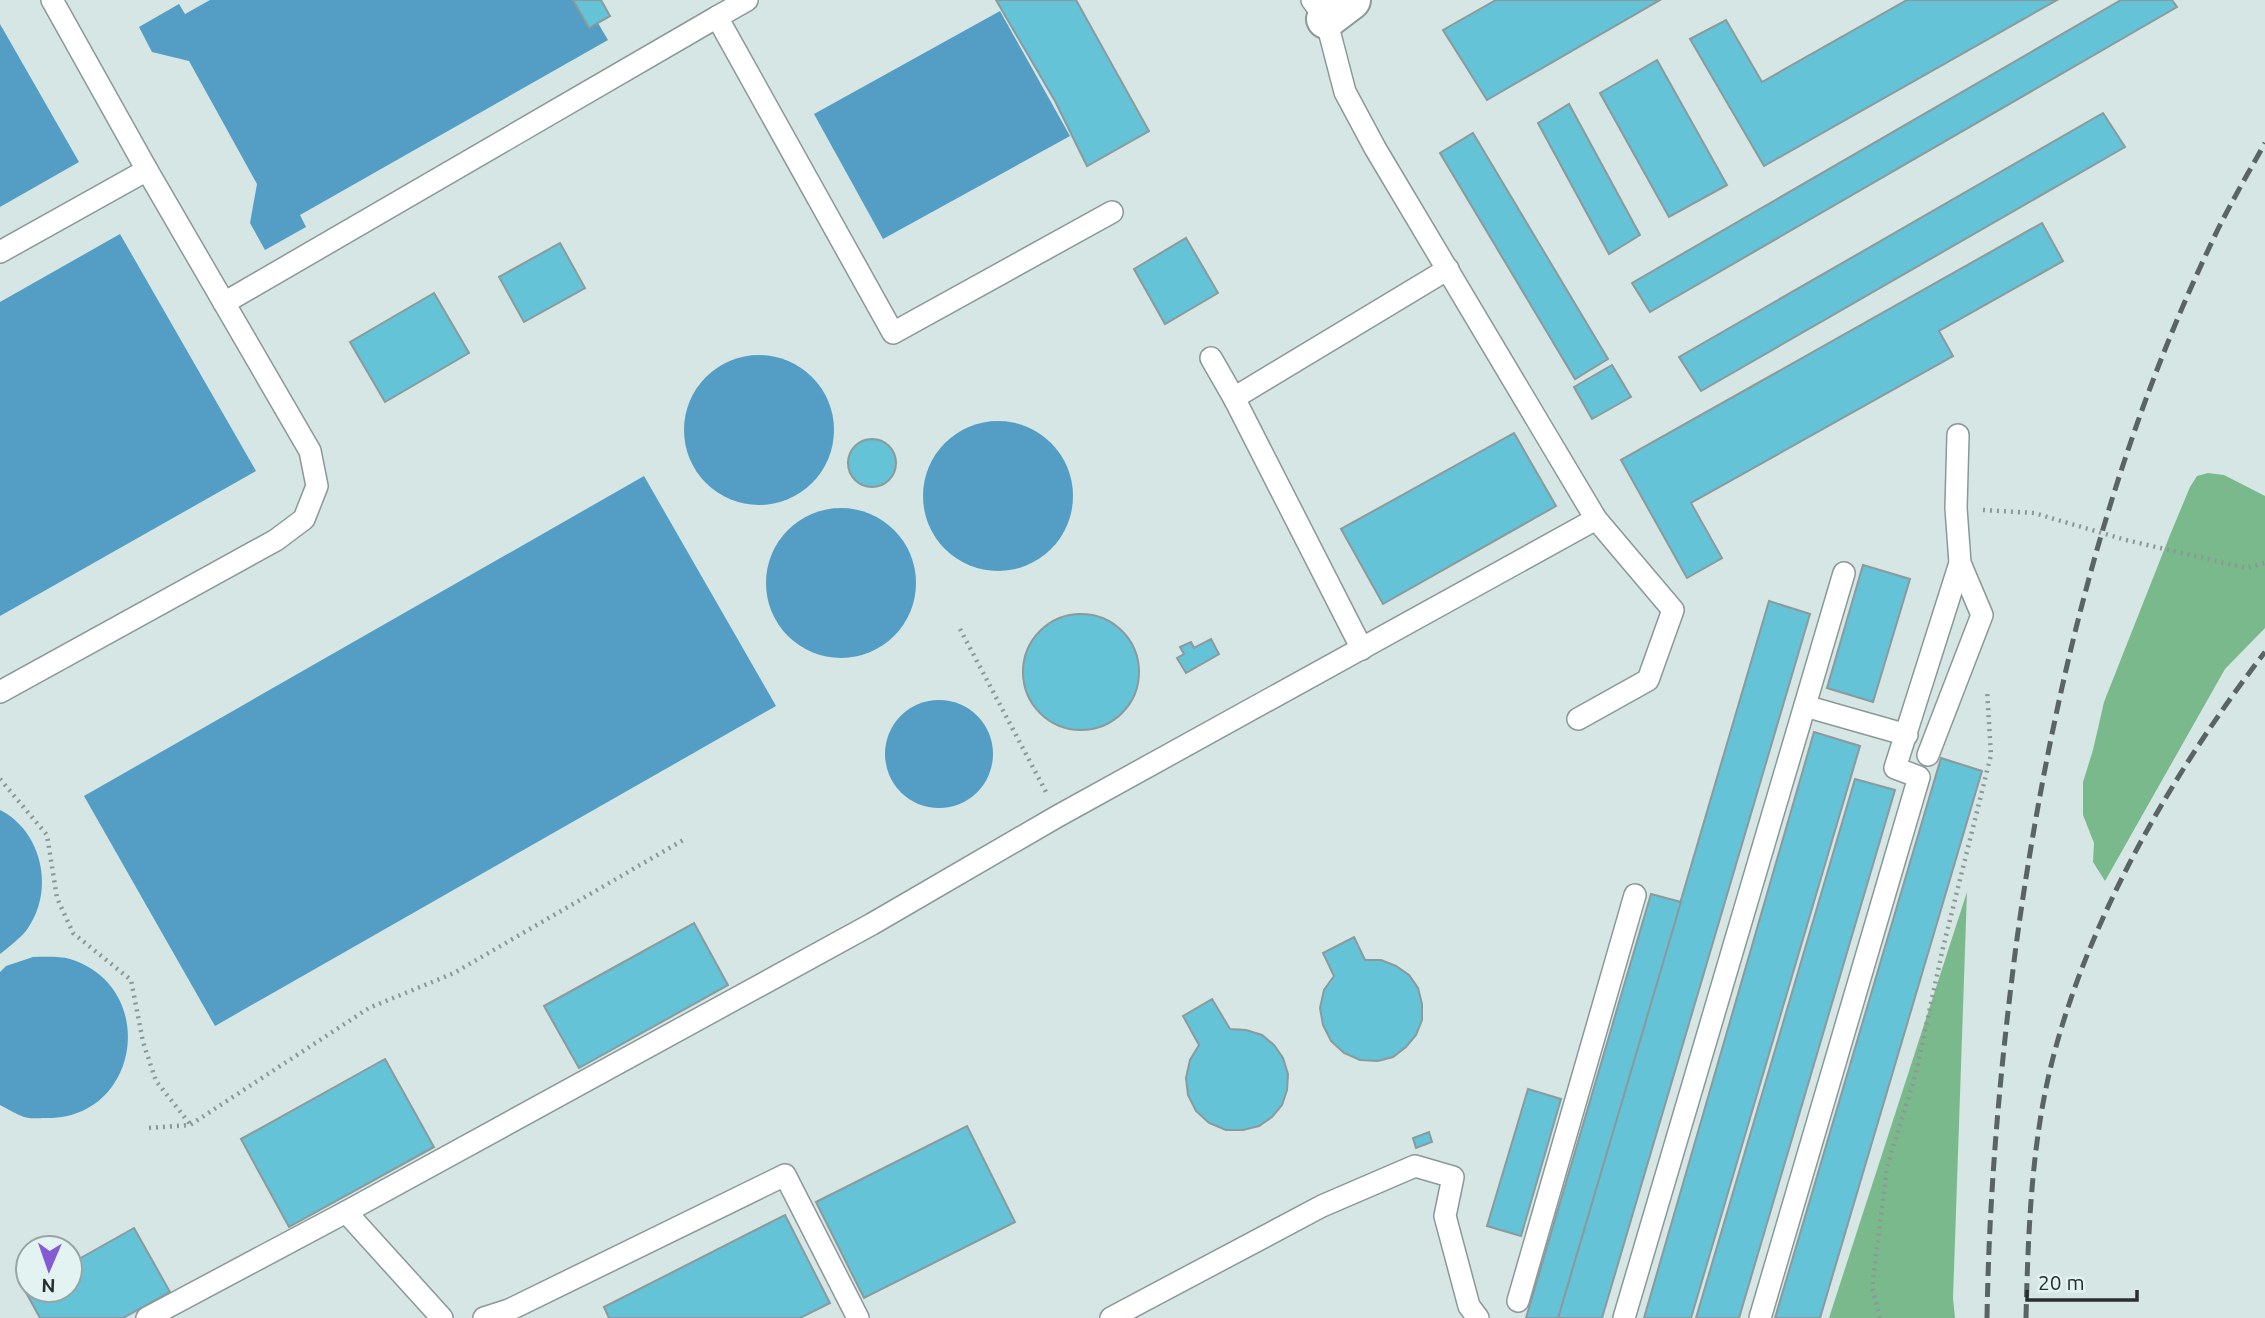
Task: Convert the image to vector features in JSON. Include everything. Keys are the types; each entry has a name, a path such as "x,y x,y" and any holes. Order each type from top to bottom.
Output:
{"lane":[{"path":"0,692 276,540 304,519 317,486 310,451 52,0"},
{"path":"224,303 745,1"},
{"path":"1330,6 1346,92 1375,148 1595,519 1673,610 1648,680 1577,719"},
{"path":"717,17 893,333 1112,212"},
{"path":"0,252 147,170"},
{"path":"1234,398 1448,270"},
{"path":"1211,358 1362,649"},
{"path":"1928,755 1982,615 1960,563 1956,508 1958,435"},
{"path":"147,1318 872,924 1058,816 1595,519"},
{"path":"1760,1318 1919,776 1895,768 1960,563"},
{"path":"1624,1318 1844,573"},
{"path":"1805,706 1907,735"},
{"path":"1518,1301 1635,895"},
{"path":"1111,1318 1322,1206 1415,1166 1453,1177 1445,1216 1469,1306 1478,1318"},
{"path":"484,1318 509,1310 785,1175 858,1318"},
{"path":"346,1212 442,1318"}],"path":[{"path":"1956,508 2034,513 2139,544 2246,568 2265,563"},
{"path":"960,629 1058,816"},
{"path":"1880,1318 1872,1288 1887,1167 1916,1073 1991,755 1986,679"},
{"path":"0,779 47,835 57,898 73,933 131,979 143,1042 156,1081 190,1125"},
{"path":"149,1128 190,1125 369,1008 454,973 685,839"}],"green space":[{"path":"2208,473 2224,475 2265,496 2265,628 2225,669 2105,881 2093,862 2094,843 2083,815 2083,782 2104,702 2170,535 2190,487 2197,476"},
{"path":"1967,892 1953,1298 1955,1318 1829,1318"}],"water":[{"path":"210,0 573,0 589,28 598,23 608,40 300,215 306,227 265,250 250,223 257,184 189,61 152,52 139,27 179,4 185,14"},
{"path":"1000,11 1070,136 883,239 814,114"},
{"path":"0,24 79,162 0,207"},
{"path":"120,234 256,471 0,616 0,302"},
{"path":"759,355 788,360 812,377 829,401 834,430 829,459 812,483 788,500 759,505 730,500 706,483 689,459 684,430 689,401 706,377 730,360"},
{"path":"998,421 1027,426 1051,443 1068,467 1073,496 1068,525 1051,549 1027,566 998,571 969,566 945,549 928,525 923,496 928,467 945,443 969,426"},
{"path":"644,476 776,706 215,1026 84,796"},
{"path":"841,508 870,513 894,530 911,554 916,583 911,612 894,636 870,653 841,658 812,653 788,636 771,612 766,583 771,554 788,530 812,513"},
{"path":"939,700 960,704 977,716 989,733 993,754 989,775 977,792 960,804 939,808 918,804 901,792 889,775 885,754 889,733 901,716 918,704"},
{"path":"0,810 26,832 40,863 42,880 41,896 28,928 0,954"},
{"path":"33,957 70,959 99,974 117,996 127,1022 127,1050 118,1076 102,1098 77,1113 29,1118 0,1105 0,972 6,966"}],"building":[{"path":"573,0 601,0 610,16 589,28"},
{"path":"996,0 1076,0 1149,131 1087,166 1055,101"},
{"path":"1496,0 1660,0 1487,100 1443,30"},
{"path":"1907,0 2057,0 1764,166 1690,39 1726,20 1762,82"},
{"path":"2121,0 2172,0 2177,7 1650,312 1632,283"},
{"path":"1657,60 1727,185 1669,217 1600,93"},
{"path":"1569,104 1640,235 1609,254 1538,123"},
{"path":"2103,113 2125,147 1701,391 1679,357"},
{"path":"1473,133 1608,359 1575,379 1440,153"},
{"path":"2042,223 2063,261 1939,331 1953,356 1691,503 1722,558 1687,578 1621,460"},
{"path":"1186,238 1218,293 1165,324 1134,269"},
{"path":"560,243 585,288 524,322 499,277"},
{"path":"434,293 469,353 385,402 350,342"},
{"path":"1612,365 1631,397 1592,419 1574,387"},
{"path":"1514,433 1556,506 1383,604 1341,529"},
{"path":"872,439 889,446 896,463 889,480 872,487 855,480 848,463 855,446"},
{"path":"1863,565 1910,579 1873,702 1827,688"},
{"path":"1769,601 1810,614 1602,1318 1558,1318"},
{"path":"1081,614 1103,618 1122,631 1135,650 1139,672 1135,694 1122,713 1103,726 1081,730 1059,726 1040,713 1027,694 1023,672 1027,650 1040,631 1059,618"},
{"path":"1211,639 1219,654 1186,673 1177,658 1184,654 1180,647 1191,642 1194,648"},
{"path":"1814,732 1860,746 1691,1318 1644,1318"},
{"path":"1941,758 1982,771 1820,1318 1775,1318"},
{"path":"1855,779 1895,790 1739,1318 1696,1318"},
{"path":"1651,894 1681,902 1558,1318 1526,1318"},
{"path":"694,923 728,985 579,1068 544,1006"},
{"path":"1354,937 1365,960 1381,960 1409,975 1418,988 1422,1004 1422,1020 1416,1035 1393,1057 1378,1061 1360,1060 1344,1053 1331,1041 1323,1025 1320,1008 1324,990 1334,976 1323,953"},
{"path":"1212,999 1230,1029 1262,1035 1274,1045 1283,1058 1288,1074 1282,1105 1272,1117 1259,1126 1226,1130 1209,1123 1196,1111 1188,1095 1186,1078 1190,1060 1199,1045 1183,1016"},
{"path":"385,1059 434,1147 289,1227 241,1139"},
{"path":"1528,1089 1561,1099 1521,1236 1487,1226"},
{"path":"967,1126 1015,1222 864,1298 816,1202"},
{"path":"1429,1132 1432,1142 1416,1148 1413,1138"},
{"path":"785,1215 830,1303 800,1318 609,1318 604,1307"},
{"path":"134,1228 170,1292 123,1318 40,1318 32,1304 84,1304 84,1256"}],"railway":[{"path":"1987,1318 1993,1178 2010,992 2030,856 2064,677 2086,588 2140,414 2173,329 2210,246 2265,143"},
{"path":"2026,1318 2029,1225 2044,1100 2050,1070 2085,959 2136,850 2166,798 2231,698 2265,652"}]}
